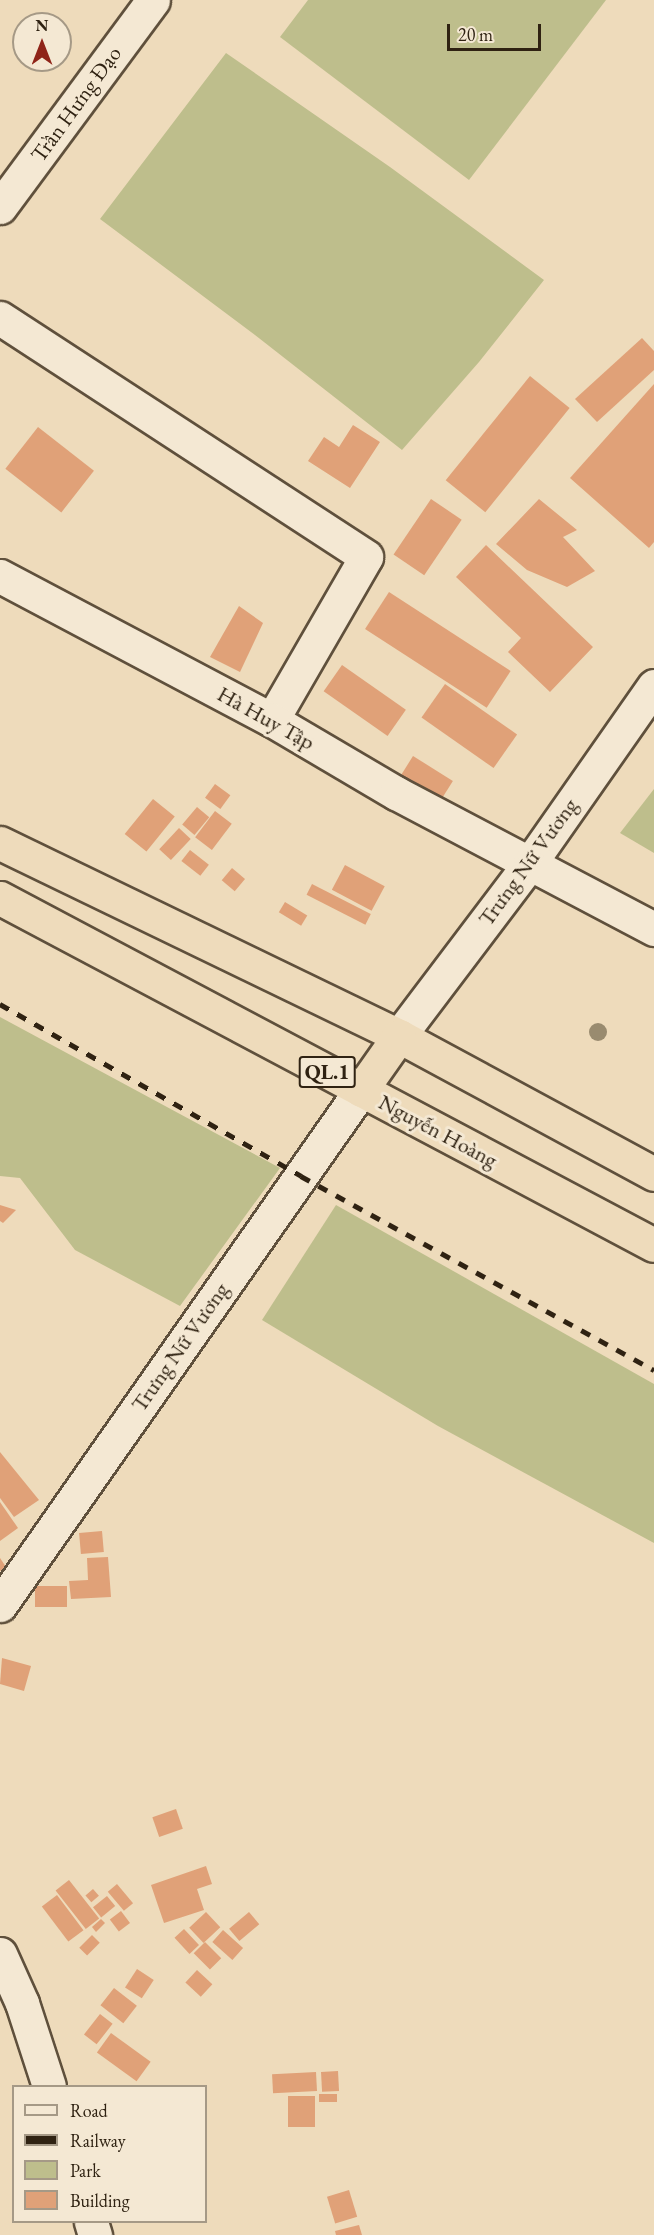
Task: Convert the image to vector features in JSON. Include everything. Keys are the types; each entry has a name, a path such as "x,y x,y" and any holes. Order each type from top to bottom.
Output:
{"highway":[{"path":"0,843 399,1036 654,1174"},
{"name":"Nguyễn Hoàng","path":"0,898 654,1245"},
{"path":"361,1090 399,1036"}],"street":[{"name":"Trần Hưng Đạo","path":"0,207 153,0"},
{"path":"0,318 366,557 272,720"},
{"name":"Hà Huy Tập","path":"0,576 272,720 396,793 654,929"},
{"name":"Trưng Nữ Vương","path":"399,1036 530,863 654,686"},
{"name":"Trưng Nữ Vương","path":"0,1605 361,1090"},
{"path":"0,1954 22,2003 49,2085"}],"green space":[{"path":"308,0 606,0 469,180 280,37"},
{"path":"226,53 390,167 544,280 479,362 402,450 255,335 100,219"},
{"path":"654,789 654,853 620,833"},
{"path":"0,1017 280,1168 180,1306 75,1250 20,1178 0,1176"},
{"path":"336,1205 654,1384 654,1543 438,1426 262,1320"}],"building":[{"path":"642,338 654,351 654,370 597,422 575,399"},
{"path":"530,376 570,408 485,512 446,480"},
{"path":"654,384 654,542 649,548 570,478"},
{"path":"353,425 380,442 350,488 308,461 324,437 339,447"},
{"path":"38,427 94,471 61,512 5,469"},
{"path":"431,499 462,520 424,575 394,555"},
{"path":"539,499 577,530 563,537 595,571 567,587 527,570 496,544"},
{"path":"486,545 593,647 550,692 508,652 521,638 456,577"},
{"path":"389,592 511,671 487,708 365,629"},
{"path":"239,606 263,623 240,672 210,657"},
{"path":"342,665 406,710 388,736 324,691"},
{"path":"445,684 517,734 494,768 421,718"},
{"path":"413,756 453,781 436,807 397,782"},
{"path":"215,784 230,795 220,809 205,798"},
{"path":"153,799 175,817 146,852 125,834"},
{"path":"197,807 209,817 194,835 182,825"},
{"path":"215,811 232,824 212,850 195,837"},
{"path":"179,828 191,839 171,860 159,849"},
{"path":"190,850 209,865 200,876 181,861"},
{"path":"345,865 385,886 372,911 332,890"},
{"path":"232,868 245,879 235,891 222,880"},
{"path":"312,884 371,914 365,925 307,895"},
{"path":"285,902 307,915 301,926 279,912"},
{"path":"0,1205 16,1210 3,1223 0,1221"},
{"path":"0,1452 39,1500 14,1517 0,1498"},
{"path":"0,1502 18,1528 0,1541"},
{"path":"102,1531 104,1552 81,1554 79,1533"},
{"path":"108,1557 111,1597 71,1599 69,1581 88,1580 87,1558"},
{"path":"0,1558 6,1567 0,1571"},
{"path":"35,1586 67,1586 67,1607 35,1607"},
{"path":"2,1658 31,1666 24,1691 0,1684"},
{"path":"176,1809 183,1829 159,1837 152,1817"},
{"path":"206,1866 212,1884 197,1889 204,1910 164,1923 151,1885"},
{"path":"69,1880 99,1919 86,1929 56,1890"},
{"path":"117,1884 133,1903 124,1911 108,1892"},
{"path":"93,1889 99,1896 91,1902 85,1896"},
{"path":"57,1895 83,1930 68,1942 42,1906"},
{"path":"107,1896 115,1906 101,1917 93,1907"},
{"path":"121,1911 130,1923 119,1931 110,1919"},
{"path":"206,1912 220,1927 204,1943 189,1928"},
{"path":"249,1912 259,1924 239,1941 229,1929"},
{"path":"101,1919 105,1923 96,1932 92,1927"},
{"path":"184,1929 199,1945 189,1954 174,1938"},
{"path":"223,1930 243,1948 232,1960 212,1942"},
{"path":"92,1935 100,1943 87,1956 79,1948"},
{"path":"205,1942 221,1958 210,1970 194,1953"},
{"path":"137,1969 154,1980 142,1998 125,1987"},
{"path":"197,1970 212,1984 201,1997 185,1982"},
{"path":"114,1988 137,2006 123,2023 100,2005"},
{"path":"100,2014 113,2024 97,2044 84,2034"},
{"path":"111,2033 151,2062 137,2081 97,2052"},
{"path":"338,2071 339,2091 322,2092 321,2072"},
{"path":"316,2072 317,2091 273,2093 272,2074"},
{"path":"319,2094 337,2094 337,2102 319,2102"},
{"path":"288,2096 315,2096 315,2127 288,2127"},
{"path":"349,2190 357,2217 335,2224 327,2197"},
{"path":"359,2225 362,2235 336,2235 335,2231"}],"railway":[{"path":"0,1004 301,1176 654,1370"}]}
